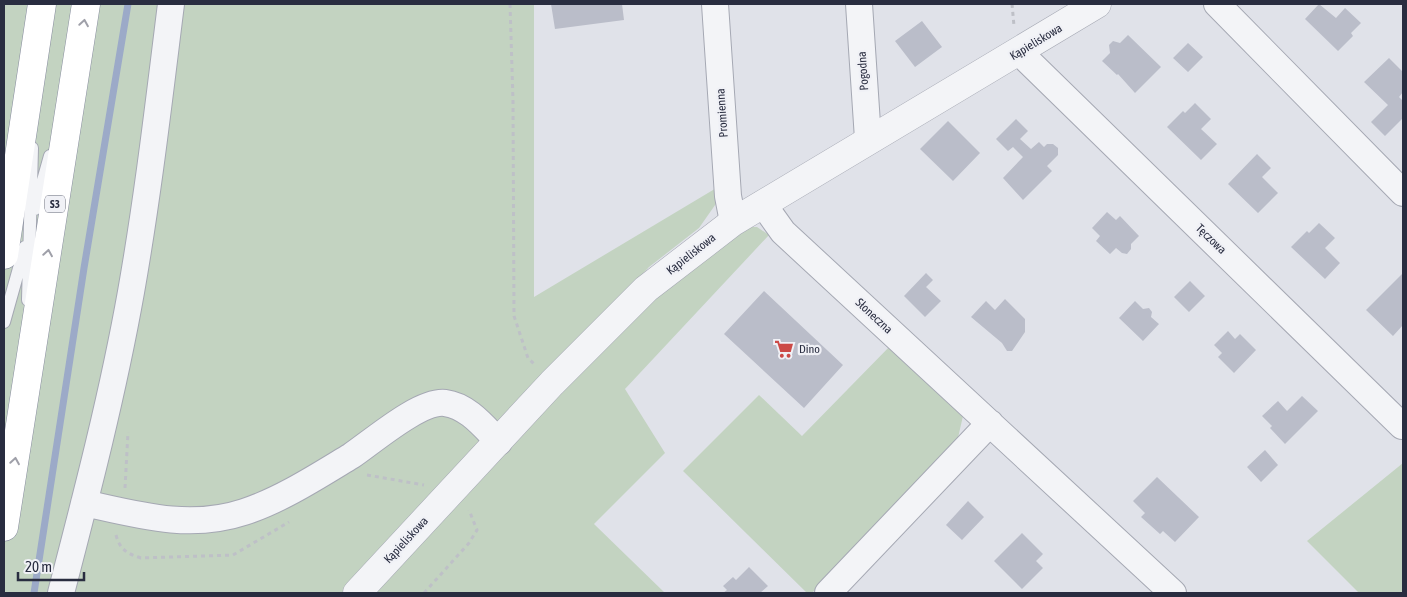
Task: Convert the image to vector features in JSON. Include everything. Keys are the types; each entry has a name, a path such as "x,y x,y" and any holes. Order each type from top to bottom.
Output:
{"highway":[{"path":"4,255 42,4"},
{"name":"S3","path":"4,527 86,4"}],"street":[{"path":"62,593 114,377 132,283 146,199 171,4"},
{"name":"Promienna","path":"715,4 728,196 733,222"},
{"name":"Pogodna","path":"858,4 868,139"},
{"name":"Kąpieliskowa","path":"357,593 552,383 646,289 733,222 868,139 1020,52 1097,4"},
{"path":"1217,4 1403,193"},
{"name":"Tęczowa","path":"1020,52 1402,426"},
{"name":"Słoneczna","path":"763,204 783,232 1173,593"},
{"path":"84,503 164,520 202,522 244,512 280,496 351,456 397,423 426,407 444,403 463,408 499,442"},
{"path":"828,593 990,423"}],"lane":[{"path":"24,405 34,50"},
{"path":"4,322 79,55"}],"path":[{"path":"510,4 513,101 514,316 528,358 552,383"},
{"path":"128,431 124,512 116,535 118,544 127,554 141,558 233,555 292,520"},
{"path":"360,479 368,474 452,491 464,501 473,517 476,530 469,543 424,593"}],"green space":[{"path":"4,4 534,4 534,297 718,187 720,198 699,228 649,267 577,345 742,227 757,227 769,235 625,389 665,453 594,524 665,593 4,593"},
{"path":"893,343 955,401 963,416 957,442 812,593 807,593 683,471 759,395 802,436"},
{"path":"1403,463 1403,593 1359,593 1307,541"}],"building":[{"path":"551,4 622,4 624,20 555,29"},
{"path":"1319,4 1336,18 1345,8 1361,23 1351,33 1353,36 1338,51 1305,19"},
{"path":"922,21 942,47 915,67 895,41"},
{"path":"1128,35 1161,67 1135,93 1118,74 1102,61 1110,53 1109,45 1113,41 1120,43"},
{"path":"1188,43 1203,57 1188,72 1173,58"},
{"path":"1389,58 1403,72 1403,92 1399,97 1403,101 1403,118 1385,136 1371,122 1388,105 1364,82"},
{"path":"1195,103 1211,119 1201,129 1217,144 1201,160 1167,127 1183,111 1185,113"},
{"path":"1016,119 1028,131 1020,139 1031,149 1039,142 1044,147 1047,144 1053,144 1058,148 1058,155 1047,166 1052,171 1023,200 1003,178 1023,157 1013,147 1008,151 996,139"},
{"path":"948,121 980,153 953,181 920,149"},
{"path":"1257,154 1271,168 1262,177 1278,193 1258,213 1228,184"},
{"path":"1107,212 1116,220 1120,216 1139,236 1131,244 1131,249 1127,254 1122,253 1116,248 1110,254 1096,241 1100,236 1092,228"},
{"path":"1319,223 1335,238 1325,248 1340,263 1325,279 1291,247 1307,231 1309,233"},
{"path":"926,273 933,280 926,287 941,301 925,317 904,296"},
{"path":"1403,273 1403,325 1393,336 1366,310"},
{"path":"1190,281 1205,296 1189,312 1174,297"},
{"name":"Dino","path":"764,291 843,365 804,408 724,334"},
{"path":"1005,299 1025,319 1025,332 1012,351 1007,351 1002,343 971,317 986,301 995,310"},
{"path":"1135,301 1143,309 1149,308 1152,312 1151,317 1159,324 1143,341 1119,318"},
{"path":"1228,331 1235,339 1240,334 1256,350 1234,373 1218,357 1222,353 1214,345"},
{"path":"1302,396 1318,411 1285,444 1262,416 1278,401 1287,411"},
{"path":"1265,450 1278,465 1261,482 1247,467"},
{"path":"1157,477 1199,517 1175,542 1163,531 1160,534 1141,517 1145,513 1133,501"},
{"path":"968,501 984,517 962,540 946,525"},
{"path":"1022,533 1043,554 1036,561 1043,568 1022,589 994,561"},
{"path":"749,567 768,586 760,593 723,593 727,590 723,586 733,577 736,580"}],"waterway":[{"path":"34,593 84,268 128,4"}],"place":[{"name":"Dino","path":"784,349"}]}
